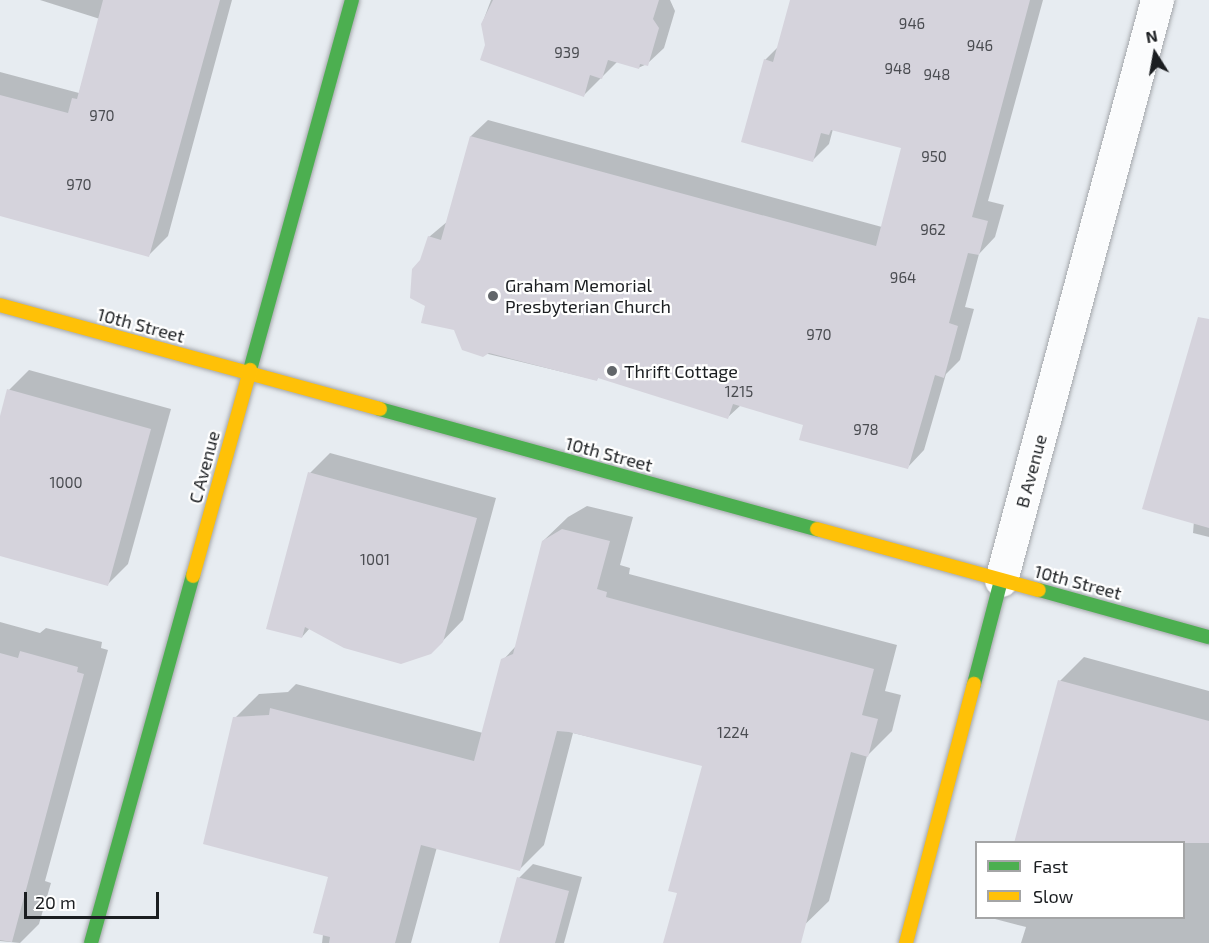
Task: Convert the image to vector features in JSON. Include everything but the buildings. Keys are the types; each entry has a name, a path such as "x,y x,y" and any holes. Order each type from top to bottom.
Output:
{"street":[{"name":"C Avenue","path":"91,943 352,0"},
{"name":"B Avenue","path":"906,943 1157,0"},
{"name":"10th Street","path":"0,305 1209,637"}],"traffic: fast":[{"path":"250,370 352,0"},
{"path":"380,409 817,529"},
{"path":"91,943 193,576"},
{"path":"974,684 1001,580"},
{"path":"1039,590 1209,637"}],"traffic: slow":[{"path":"0,305 380,409"},
{"path":"193,576 250,370"},
{"path":"817,529 1039,590"},
{"path":"906,943 974,684"}],"place":[{"name":"Graham Memorial Presbyterian Church","path":"493,296"},
{"name":"Thrift Cottage","path":"612,371"}]}
